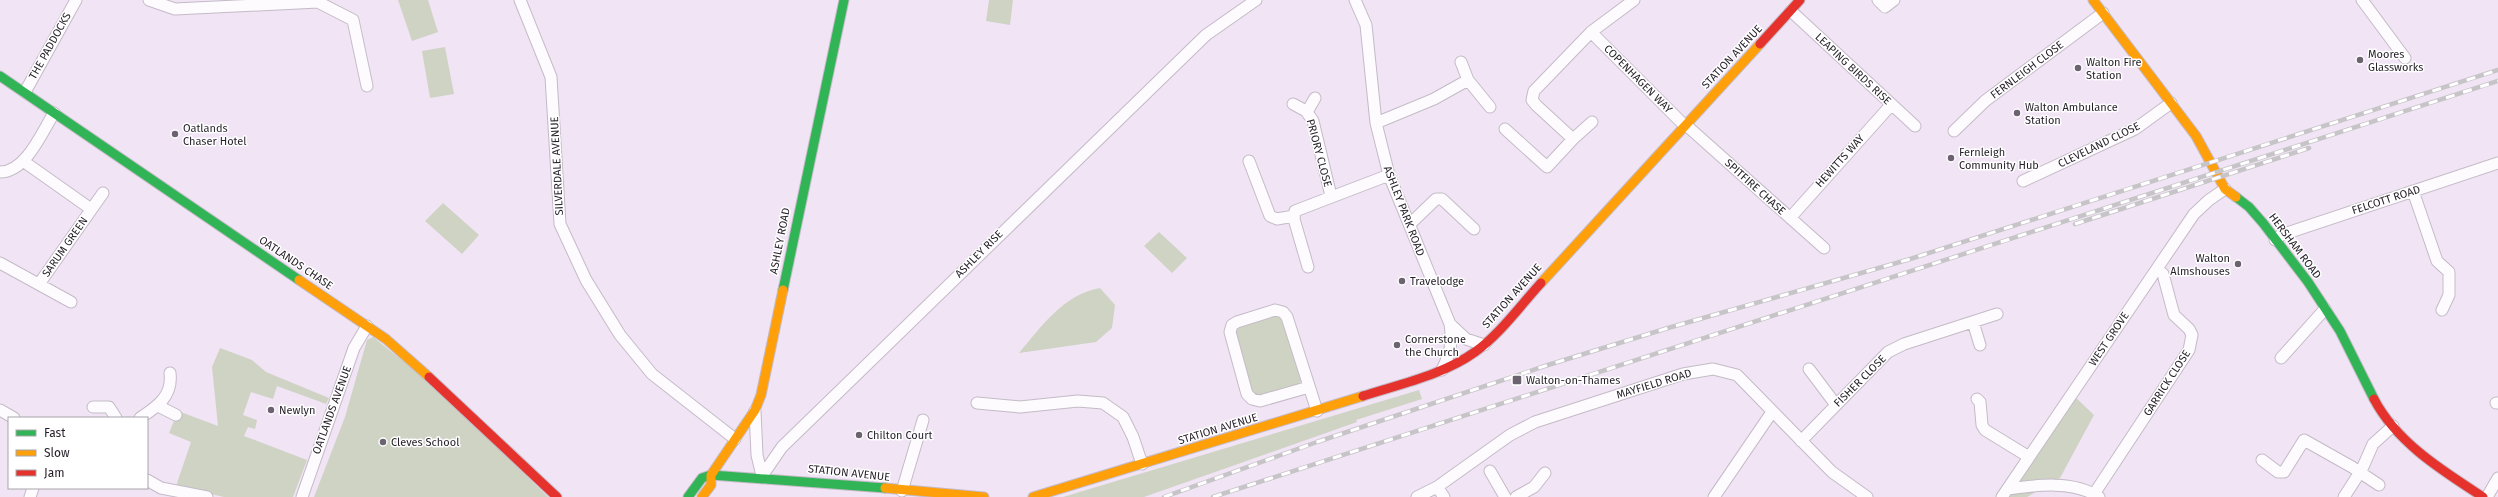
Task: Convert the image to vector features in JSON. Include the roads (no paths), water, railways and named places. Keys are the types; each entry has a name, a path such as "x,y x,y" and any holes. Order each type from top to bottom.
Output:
{"street":[{"name":"THE PADDOCKS","path":"25,92 76,0"},
{"path":"148,0 175,9 318,2 353,20 367,86"},
{"name":"SILVERDALE AVENUE","path":"520,0 551,77 560,224 586,280 620,335 652,374 735,439"},
{"name":"ASHLEY ROAD","path":"702,497 711,485 712,475 755,410 766,375 811,150 844,0"},
{"name":"ASHLEY RISE","path":"762,476 782,447 1036,198 1206,35 1256,0"},
{"name":"ASHLEY PARK ROAD","path":"1355,0 1366,25 1376,123 1389,175 1450,324 1452,337 1450,355 1442,370"},
{"path":"1573,139 1536,105 1532,100 1534,91 1591,32 1634,0"},
{"path":"1878,0 1885,8 1894,0"},
{"name":"HERSHAM ROAD","path":"2093,0 2171,103 2209,157 2220,182 2226,189 2249,207 2325,309 2350,349 2378,406 2393,426 2433,465 2481,496"},
{"path":"2362,0 2405,58"},
{"name":"STATION AVENUE","path":"1033,497 1316,411 1442,370 1467,357 1484,345 1686,126 1794,4"},
{"name":"LEAPING BIRDS RISE","path":"1794,4 1891,105 1915,126"},
{"name":"FERNLEIGH CLOSE","path":"1954,130 1985,101 2103,13"},
{"name":"COPENHAGEN WAY","path":"1591,32 1686,126"},
{"path":"1461,62 1468,80 1490,107"},
{"name":"OATLANDS CHASE","path":"0,76 367,326 422,370 557,497"},
{"path":"1376,123 1434,99 1468,80"},
{"path":"1307,112 1315,98"},
{"name":"CLEVELAND CLOSE","path":"2023,181 2134,129 2171,103"},
{"name":"PRIORY CLOSE","path":"1294,104 1307,112 1313,121 1331,196 1389,175"},
{"name":"HEWITTS WAY","path":"1790,218 1891,105"},
{"path":"0,172 16,168 23,161 54,113"},
{"path":"1506,130 1547,168 1573,139 1592,122"},
{"name":"SPITFIRE CHASE","path":"1686,126 1824,248"},
{"name":"SARUM GREEN","path":"23,161 91,209"},
{"path":"1249,161 1270,216 1277,219 1294,216"},
{"name":"FELCOTT ROAD","path":"2275,240 2281,236 2498,163"},
{"name":"WEST GROVE","path":"2005,493 2194,214 2209,200 2226,189"},
{"path":"2413,191 2437,261 2449,272 2448,295 2442,310"},
{"name":"SARUM GREEN","path":"39,284 103,193"},
{"path":"1308,267 1294,216 1295,211 1302,206 1331,196"},
{"path":"1410,224 1436,199 1442,199 1474,229"},
{"name":"SARUM GREEN","path":"0,263 71,302"},
{"name":"GARRICK CLOSE","path":"2005,493 2044,484 2072,487 2097,495 2189,350 2192,342 2189,329 2174,315 2163,274 2157,269"},
{"path":"2281,358 2325,309"},
{"path":"1309,387 1260,401 1252,399 1247,394 1230,332 1232,326 1237,322 1275,310 1283,312 1287,317 1309,387 1316,411"},
{"name":"FISHER CLOSE","path":"1801,441 1879,360 1896,347 1997,314"},
{"path":"1973,322 1980,346"},
{"name":"ASHLEY PARK ROAD","path":"1450,324 1466,339 1484,345"},
{"name":"OATLANDS AVENUE","path":"302,497 354,348 367,326"},
{"name":"MAYFIELD ROAD","path":"1417,497 1437,486 1510,435 1535,422 1683,374 1713,369 1730,371 1752,388 1772,412 1832,472 1867,497"},
{"path":"1809,369 1836,405"},
{"path":"142,417 158,406 169,388 170,373"},
{"path":"1977,400 1980,402 1982,425 1985,430 2029,457"},
{"path":"977,403 1020,407 1078,401 1103,403 1123,417 1133,437 1142,464"},
{"path":"158,406 176,415"},
{"path":"94,407 109,407 115,417"},
{"path":"0,410 12,417"},
{"path":"755,410 757,454 762,476"},
{"path":"1714,497 1772,412"},
{"path":"902,491 923,420"},
{"path":"2344,497 2360,473 2373,444 2393,426"},
{"path":"2262,460 2278,472 2284,472 2304,440 2379,485"},
{"path":"1490,470 1505,497"},
{"path":"1516,497 1534,487 1545,473"},
{"name":"ASHLEY ROAD","path":"688,497 702,478 712,475"},
{"name":"STATION AVENUE","path":"712,475 762,476 902,491 984,497"},
{"path":"2481,496 2498,478"},
{"path":"148,481 161,488 207,497"},
{"path":"1437,486 1444,497"}],"railway":[{"path":"1164,497 1317,442 1548,365 1668,328 1907,260 2498,70"},
{"path":"1213,497 2498,81"},
{"path":"2075,224 2309,148"}],"place":[{"name":"Moores Glassworks","path":"2360,60"},
{"name":"Walton Fire Station","path":"2078,68"},
{"name":"Walton Ambulance Station","path":"2017,113"},
{"name":"Oatlands Chaser Hotel","path":"175,134"},
{"name":"Fernleigh Community Hub","path":"1951,158"},
{"name":"Walton Almshouses","path":"2238,264"},
{"name":"Travelodge","path":"1402,281"},
{"name":"Cornerstone the Church","path":"1397,345"},
{"name":"Walton-on-Thames","path":"1517,380"},
{"name":"Newlyn","path":"271,410"},
{"name":"Chilton Court","path":"859,435"},
{"name":"Cleves School","path":"383,442"}]}
